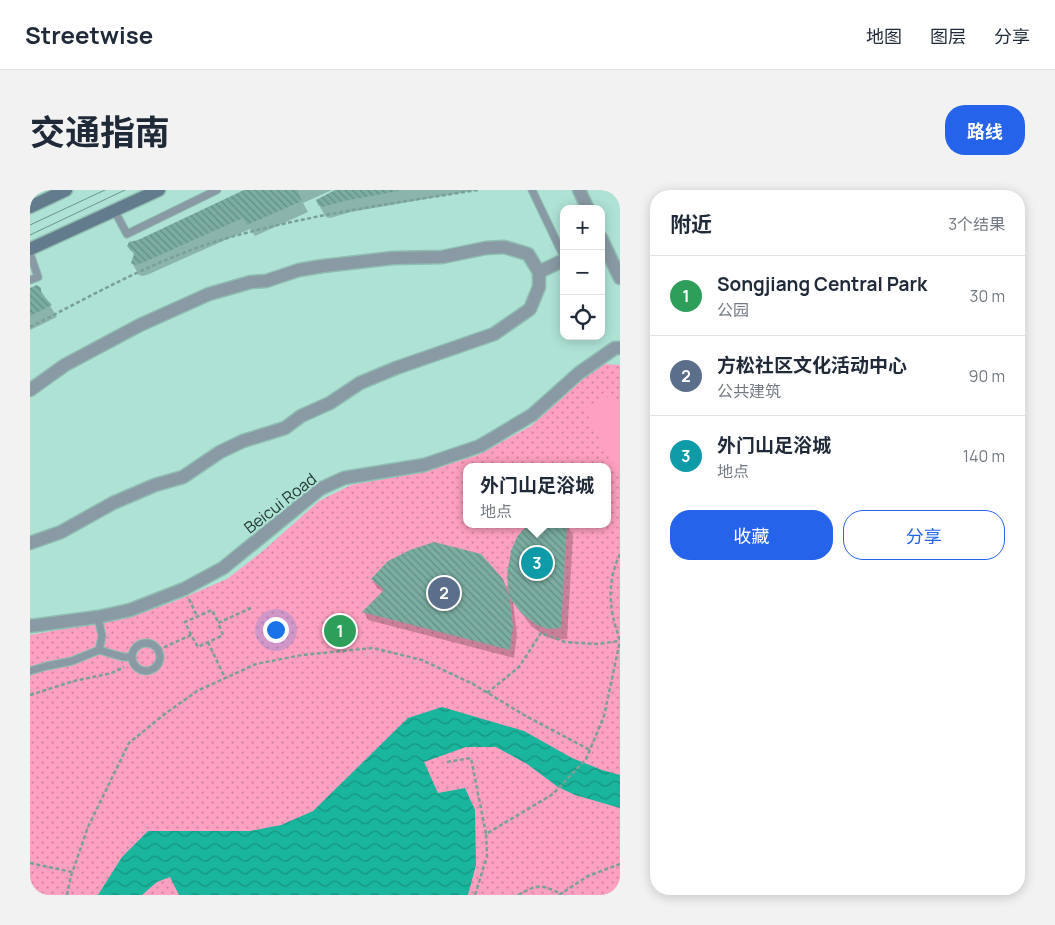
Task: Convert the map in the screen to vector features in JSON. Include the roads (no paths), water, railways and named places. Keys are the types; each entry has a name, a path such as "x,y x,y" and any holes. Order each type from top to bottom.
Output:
{"main road":[{"path":"30,207 66,190"},
{"path":"30,249 159,190"}],"street":[{"path":"579,190 586,205"},
{"path":"605,246 620,278"},
{"path":"30,390 65,365 148,321 210,294 251,282 266,281 299,270 393,258 442,256 486,248 504,247 528,254 540,272 539,287 530,309 494,334 396,368 360,383 330,403 301,416 286,428 243,441 220,452 183,476 155,485 113,503 61,532 30,543"},
{"path":"540,272 560,260"},
{"name":"Beicui Road","path":"30,626 98,617 130,610 184,589 223,568 320,489 344,478 424,465 480,446 532,415 579,373 615,348 620,348"}],"lane":[{"path":"114,210 126,234 217,190"},
{"path":"532,190 560,250"},
{"path":"30,253 38,276 30,280"},
{"path":"98,617 102,636 99,650"},
{"path":"30,671 72,661 99,650 132,660 139,669 148,671 156,667 160,659 158,650 151,644 142,643 134,648 132,660"}],"water":[{"path":"442,707 524,731 572,758 620,775 620,808 575,795 558,787 527,764 496,747 466,747 424,762 438,793 465,788 475,810 476,865 468,895 179,895 170,877 157,882 142,895 98,895 122,857 148,831 250,831 281,825 313,811 408,718"}],"tram line":[{"path":"30,225 105,190"},
{"path":"30,235 125,190"}],"place":[{"name":"外门山足浴城","path":"537,563"},
{"name":"方松社区文化活动中心","path":"444,593"},
{"name":"Songjiang Central Park","path":"340,631"}]}
